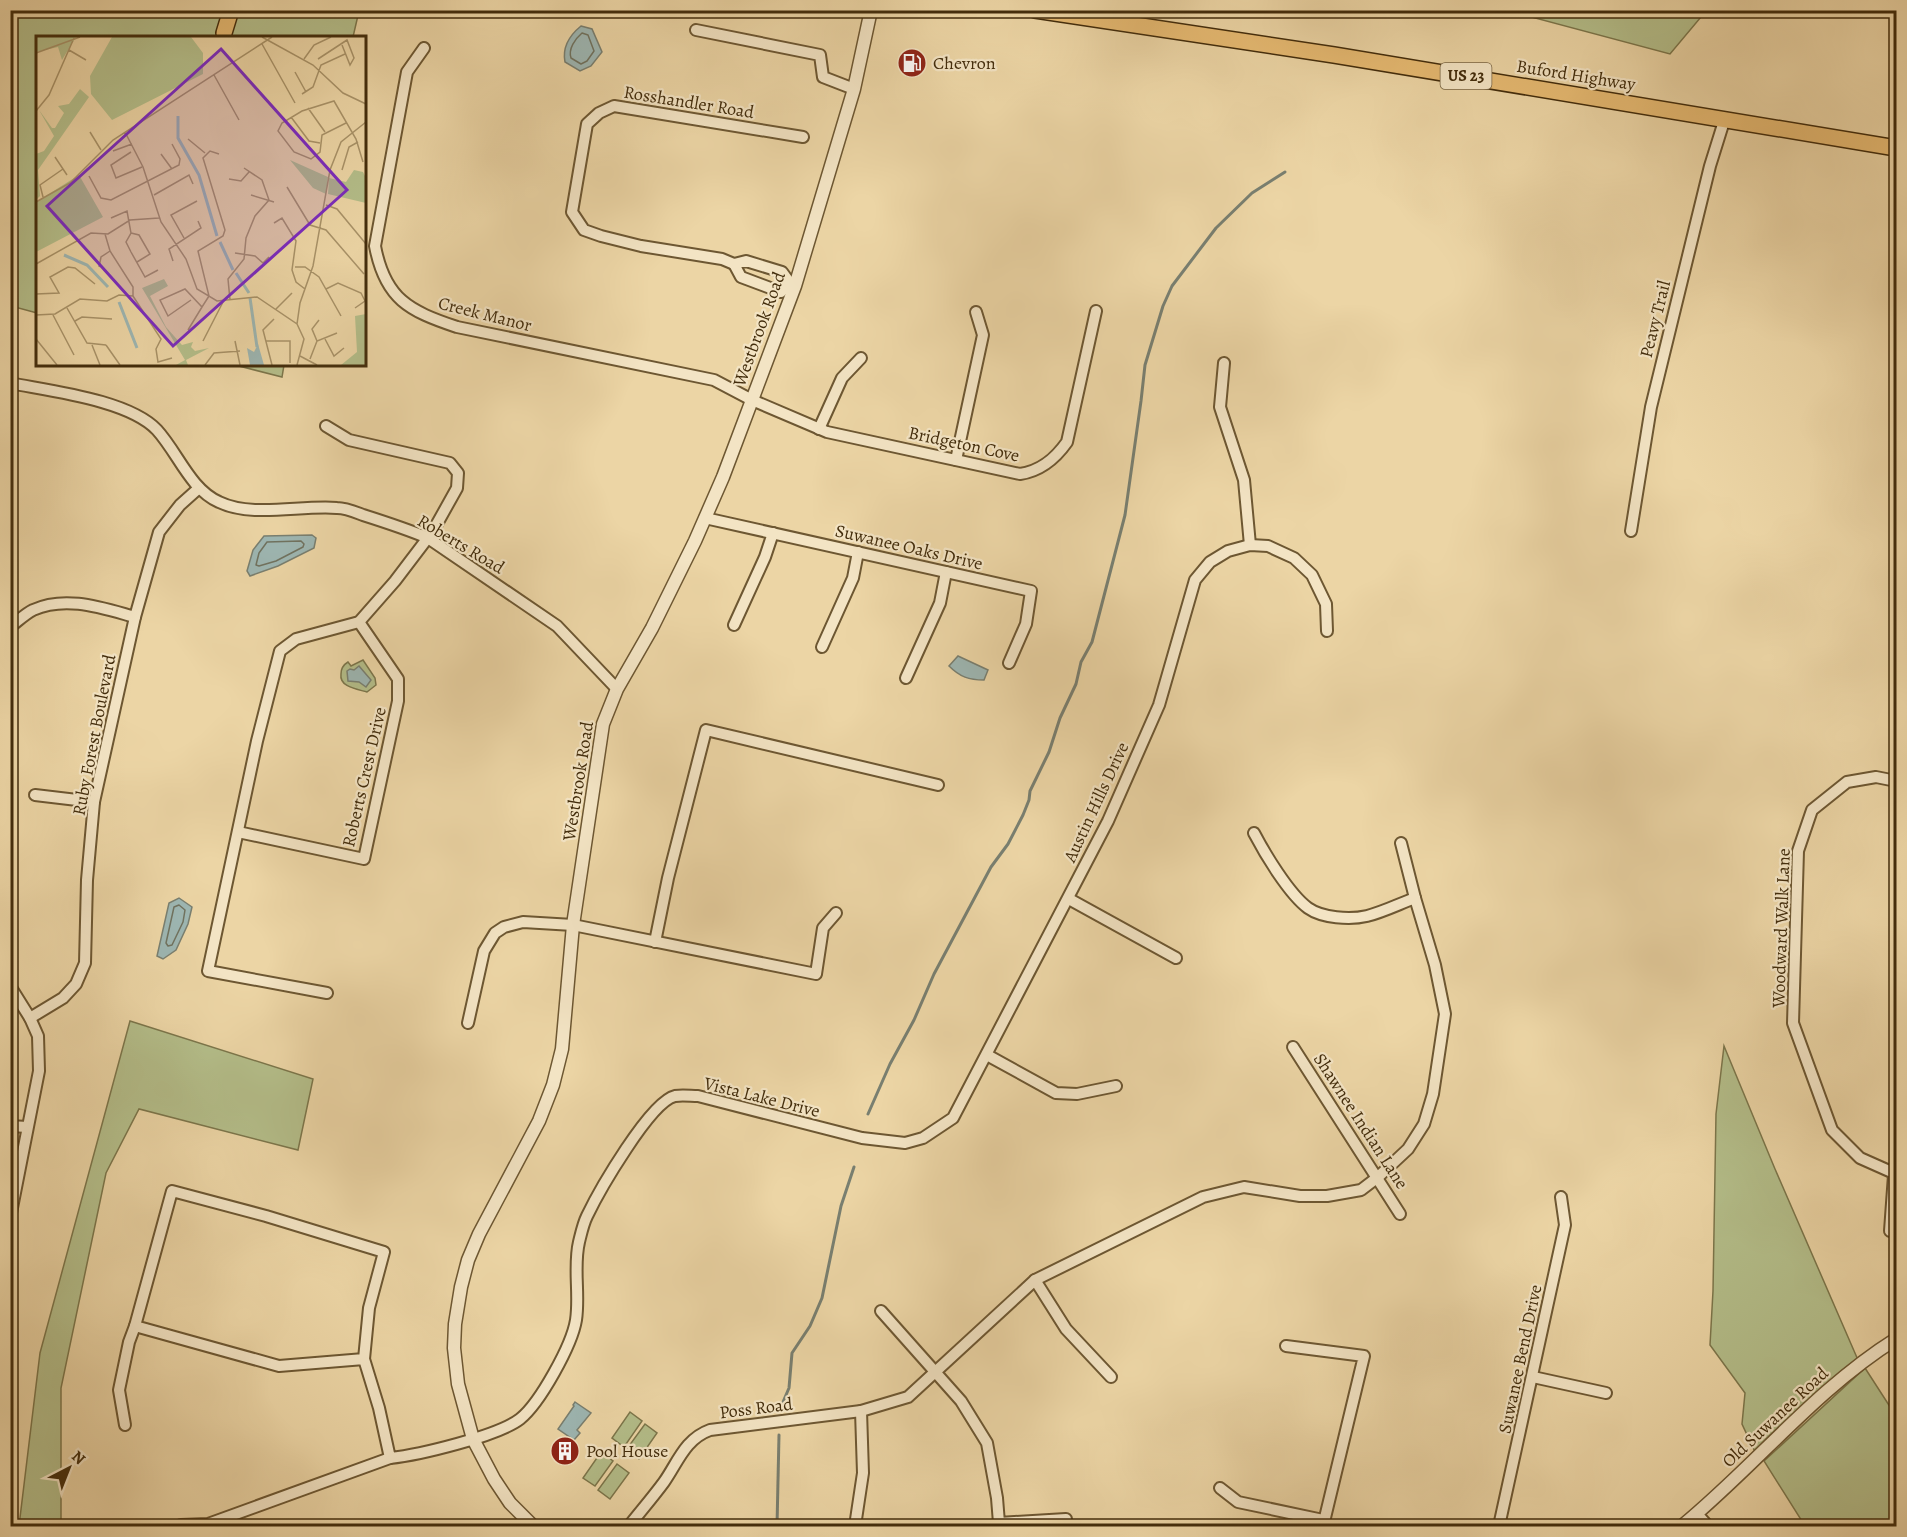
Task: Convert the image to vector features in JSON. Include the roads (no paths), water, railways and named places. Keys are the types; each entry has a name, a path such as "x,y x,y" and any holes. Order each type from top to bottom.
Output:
{"main road":[{"path":"224,33 231,10"},
{"name":"Buford Highway","path":"1035,10 1334,55 1896,148"}],"street":[{"name":"Westbrook Road","path":"533,1527 510,1503 494,1479 473,1439 458,1384 454,1348 461,1287 468,1260 539,1121 553,1085 562,1049 573,925 603,724 617,689 652,628 705,518 752,399 792,285 854,89 871,10"},
{"path":"696,30 820,55 824,76 854,89"},
{"name":"Creek Manor","path":"424,48 407,72 375,246 378,264 401,302 423,315 457,327 714,380 752,399"},
{"name":"Rosshandler Road","path":"734,264 741,277 763,287 781,292 792,285 782,272 746,261 734,264 722,259 641,246 584,230 572,212 587,124 599,113 614,106 803,137"},
{"name":"Peavy Trail","path":"1631,531 1653,396 1710,166 1725,118"},
{"name":"Bridgeton Cove","path":"752,399 819,429 1020,474 1033,472 1059,454 1067,442 1096,311"},
{"path":"956,460 983,335 976,312"},
{"path":"819,429 842,378 861,358"},
{"path":"1224,363 1220,407 1244,480 1250,546"},
{"path":"10,383 119,407 138,417 155,428 199,488"},
{"path":"326,426 349,440 450,463 458,473 457,488 428,538 360,622 296,639 280,651 257,741 208,971 327,993"},
{"name":"Roberts Road","path":"199,488 218,502 240,510 340,508 428,538 557,626 617,689"},
{"name":"Ruby Forest Boulevard","path":"30,1018 63,998 76,984 85,963 87,880 94,802 135,617 159,532 180,505 199,488"},
{"name":"Suwanee Oaks Drive","path":"705,518 1031,591 1026,624 1009,663"},
{"path":"734,625 765,557 773,533"},
{"name":"Austin Hills Drive","path":"866,1139 905,1143 923,1138 953,1118 1069,899 1108,820 1159,705 1195,580 1210,562 1228,551 1250,546 1268,546 1294,558 1312,575 1326,604 1327,630"},
{"path":"822,647 853,578 858,552"},
{"path":"906,678 940,603 946,572"},
{"path":"10,627 32,611 49,604 69,603 98,607 135,617"},
{"name":"Roberts Crest Drive","path":"238,832 364,859 398,701 398,679 360,622"},
{"path":"654,942 706,730 938,785"},
{"name":"Woodward Walk Lane","path":"1895,1174 1860,1158 1832,1130 1793,1023 1798,850 1812,810 1847,782 1876,777 1896,780"},
{"path":"35,795 94,802"},
{"path":"1254,833 1264,853 1308,908 1335,916 1366,916 1415,898"},
{"name":"Poss Road","path":"629,1527 665,1480 684,1449 702,1433 710,1430 861,1412 908,1396 1035,1280 1203,1197 1244,1187 1300,1196 1327,1196 1361,1190 1378,1177 1408,1149 1424,1124 1433,1094 1445,1014 1435,965 1401,843"},
{"path":"1069,899 1176,958"},
{"path":"468,1023 484,951 495,933 504,927 523,922 573,925 816,974 823,928 836,913"},
{"path":"10,986 30,1018 38,1036 39,1071 10,1218"},
{"name":"Shawnee Indian Lane","path":"1293,1047 1400,1214"},
{"path":"987,1055 1056,1093 1077,1094 1116,1086"},
{"name":"Vista Lake Drive","path":"181,1525 208,1524 390,1458 473,1439 520,1419 554,1372 576,1321 578,1246 585,1218 651,1114 674,1096 698,1096 866,1139"},
{"path":"10,1126 27,1127"},
{"path":"1890,1231 1895,1174"},
{"path":"125,1425 119,1390 129,1342 172,1191 266,1216 384,1252 369,1308 364,1359 379,1408 390,1458"},
{"name":"Suwanee Bend Drive","path":"1499,1527 1565,1226 1561,1197"},
{"path":"1035,1280 1066,1329 1111,1377"},
{"path":"881,1311 961,1401 987,1443 999,1523 1066,1519"},
{"path":"135,1326 279,1366 364,1359"},
{"name":"Old Suwanee Road","path":"1682,1527 1870,1355 1896,1339"},
{"path":"1220,1488 1238,1502 1323,1523 1364,1356 1286,1346"},
{"path":"1533,1377 1606,1393"},
{"path":"855,1527 863,1473 861,1412"},
{"path":"1697,1514 1708,1527"}],"water":[{"path":"581,26 592,29 602,52 591,66 580,71 565,62 564,57 568,42"},
{"path":"312,535 316,538 314,548 278,566 250,576 247,571 253,550 264,536"},
{"path":"958,656 988,670 984,680 965,677 953,670 949,666"},
{"path":"359,666 371,680 366,687 359,682 348,681 347,671"},
{"path":"179,898 192,907 188,924 176,950 163,959 157,956 169,903"},
{"path":"575,1402 591,1413 577,1430 580,1433 574,1440 558,1429"}],"waterway":[{"path":"868,1114 934,974 991,867 1008,844 1023,815 1030,791 1049,752 1060,718 1076,684 1081,662 1092,642 1125,515 1145,365 1163,306 1172,286 1216,228 1252,193 1285,172"},
{"path":"783,1402 789,1388 792,1353 810,1326 822,1298 841,1206 854,1167"},
{"path":"777,1526 779,1435"}],"place":[{"name":"Chevron","path":"912,63"},
{"name":"Pool House","path":"565,1451"}]}
